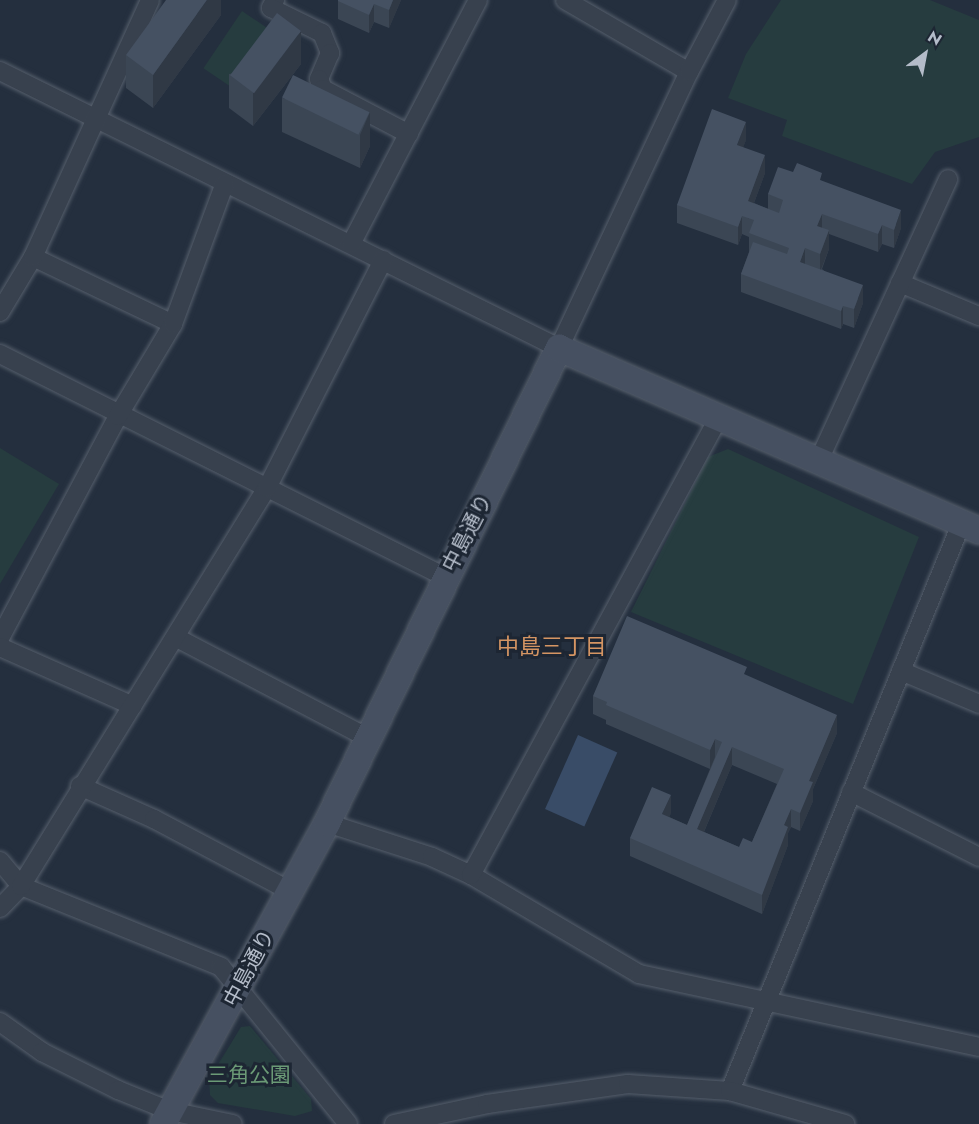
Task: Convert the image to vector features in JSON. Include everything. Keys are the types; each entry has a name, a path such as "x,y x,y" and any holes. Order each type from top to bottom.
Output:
{"street":[{"path":"0,312 33,257 94,118 150,0"},
{"path":"275,0 271,8 322,33 330,53 319,79 323,89 408,134"},
{"path":"351,243 478,0"},
{"path":"565,0 689,72"},
{"path":"560,348 689,72 727,0"},
{"path":"0,71 560,348 970,528 901,671 730,1091"},
{"path":"819,460 948,179"},
{"path":"0,638 118,416 173,324 225,183"},
{"path":"33,257 173,324"},
{"path":"0,908 21,886 80,786 177,638 267,488 383,260"},
{"path":"900,283 979,316"},
{"name":"中島通り","path":"166,1118 327,823 366,737 560,348"},
{"path":"0,354 118,416 445,577"},
{"path":"471,875 719,417"},
{"path":"177,638 366,737"},
{"path":"0,647 133,706"},
{"path":"901,671 979,704"},
{"path":"80,786 154,819 290,891"},
{"path":"851,792 979,857"},
{"path":"327,823 403,847 471,875 639,974 765,1003 979,1047"},
{"path":"0,861 21,886 221,968 240,986 348,1124"},
{"path":"0,1022 80,1074 166,1118 233,1124"},
{"path":"394,1124 488,1104 606,1086 730,1091 844,1124"}],"green space":[{"path":"781,0 930,0 979,20 979,137 935,152 912,184 782,136 787,120 728,98 746,54"},
{"path":"242,11 273,32 234,89 203,68"},
{"path":"0,448 59,484 0,584"},
{"path":"728,449 919,537 853,704 631,612 708,457"},
{"name":"三角公園","path":"250,1026 311,1099 312,1111 295,1116 218,1103 210,1095 209,1079 241,1027"}],"water":[{"path":"578,735 617,752 584,826 545,809"}],"building":[{"path":"166,0 207,0 153,75 126,55"},
{"path":"338,0 393,0 389,10 374,4 369,15"},
{"path":"277,13 301,31 254,93 230,75"},
{"path":"293,75 369,112 358,135 282,97"},
{"path":"712,109 746,122 737,145 765,155 748,201 779,213 783,200 768,194 778,167 793,172 797,163 822,173 820,180 901,210 894,230 882,225 878,234 822,214 817,226 829,230 820,254 805,248 800,262 863,285 854,309 843,306 841,311 741,274 753,242 787,254 789,248 749,233 754,220 742,216 738,227 677,205"},
{"path":"627,616 747,667 744,674 837,715 809,781 813,782 800,813 791,809 784,825 788,827 762,895 630,838 652,787 671,795 662,814 687,825 722,742 715,739 710,750 606,705 607,702 593,696","holes":["732,747 784,769 752,842 743,838 739,847 697,829"]}],"district":[{"name":"中島三丁目","path":"552,647"}]}
